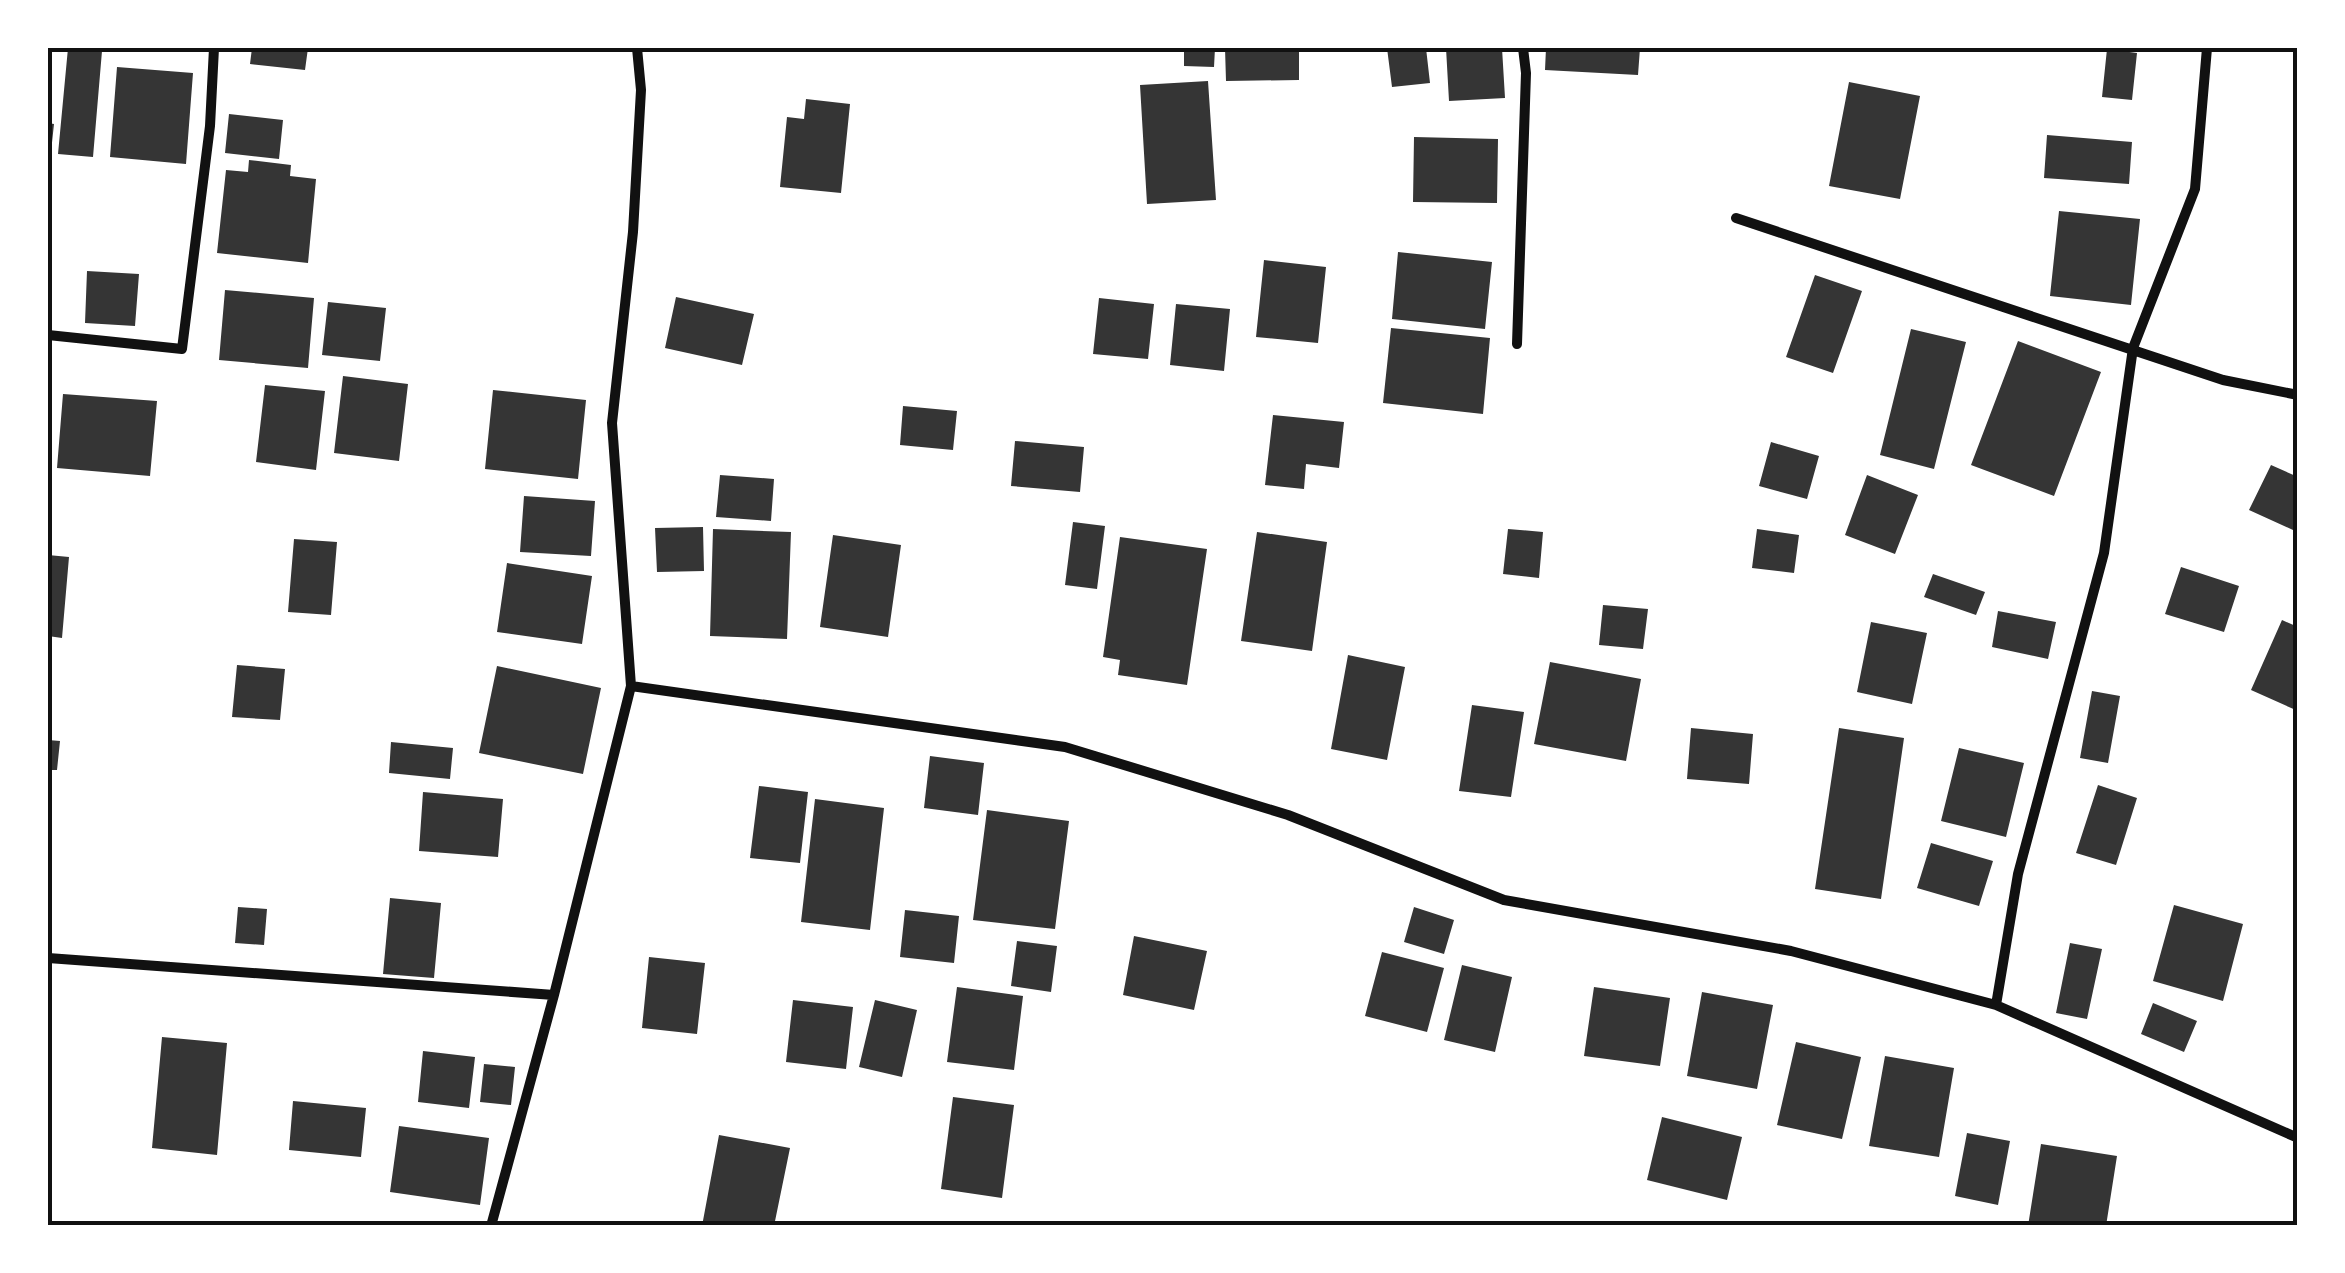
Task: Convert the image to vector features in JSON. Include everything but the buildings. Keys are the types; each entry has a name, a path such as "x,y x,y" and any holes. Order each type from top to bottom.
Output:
{"street":[{"path":"48,335 182,349 210,126 214,48"},
{"path":"491,1226 554,995 631,686 612,424 633,232 641,90 636,48"},
{"path":"1517,344 1526,73 1523,48"},
{"path":"1996,1005 2018,874 2104,552 2133,348 2195,189 2207,48"},
{"path":"1736,218 2223,380 2298,396"},
{"path":"631,686 1065,747 1288,815 1504,900 1792,951 1996,1005 2298,1138"},
{"path":"48,958 554,995"}]}
